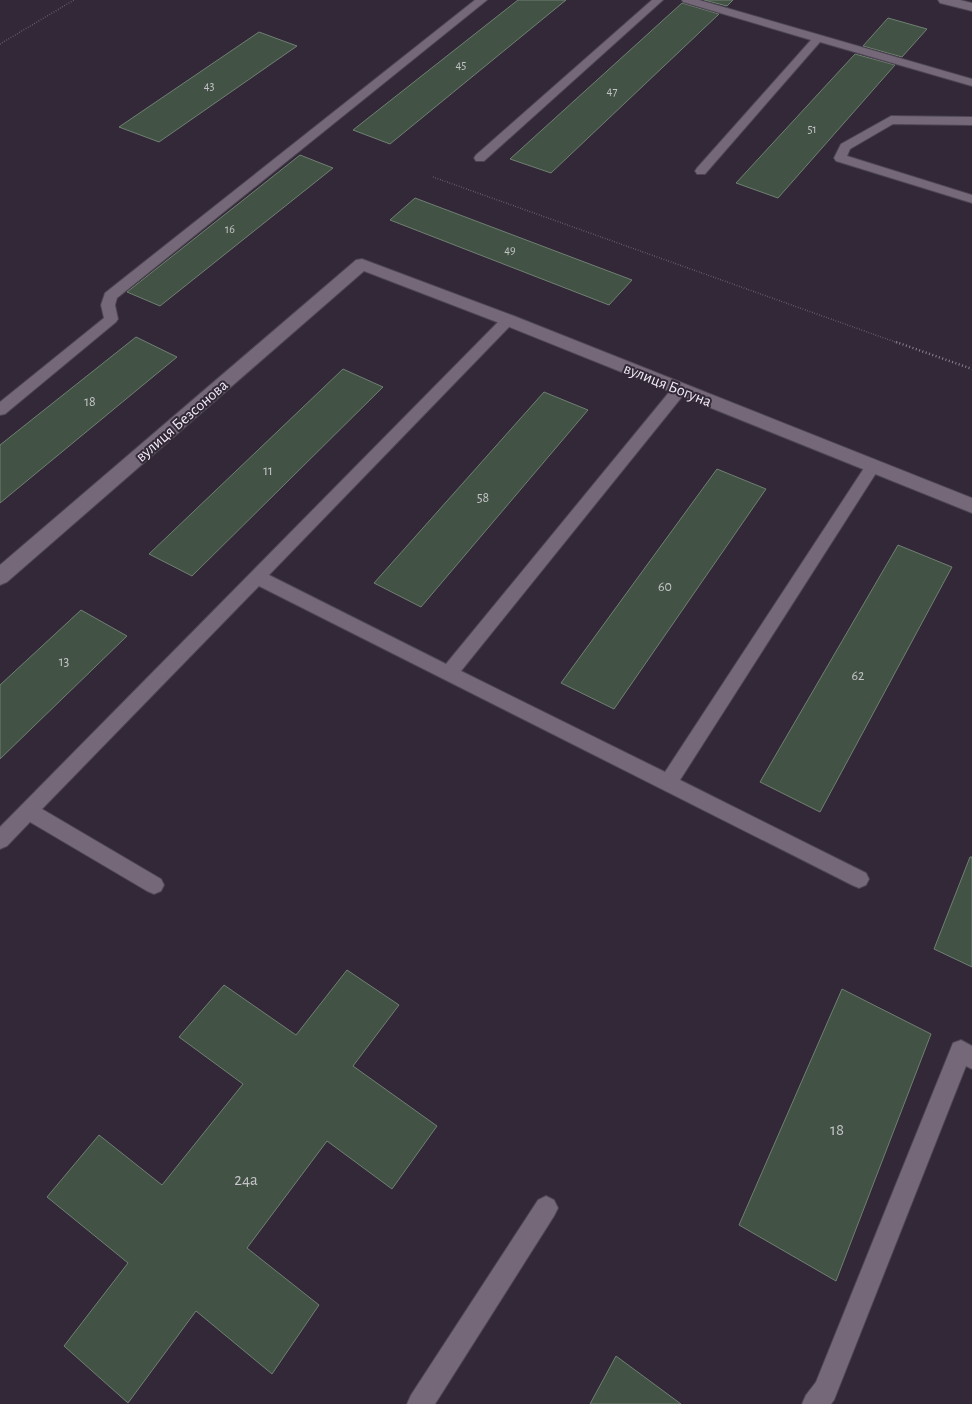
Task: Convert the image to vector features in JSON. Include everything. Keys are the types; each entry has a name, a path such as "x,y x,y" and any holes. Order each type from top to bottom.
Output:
{"street":[{"path":"945,0 972,8"},
{"name":"вулиця Богуна","path":"362,264 508,320 972,506"},
{"name":"вулиця Безсонова","path":"0,577 362,264"}],"lane":[{"path":"0,410 110,319 108,305 110,296 482,0"},
{"path":"480,158 658,0"},
{"path":"687,0 972,83"},
{"path":"701,171 818,38"},
{"path":"972,121 891,120 845,147 840,158 972,199"},
{"path":"0,840 508,320"},
{"path":"449,673 680,389"},
{"path":"668,783 872,466"},
{"path":"257,577 859,879"},
{"path":"28,811 154,885"},
{"path":"815,1404 825,1391 961,1051 972,1058"},
{"path":"420,1404 546,1208"}],"path":[{"path":"0,44 74,0"},
{"path":"432,177 972,369"}],"building":[{"path":"518,0 566,0 390,144 353,130"},
{"path":"704,0 733,0 727,6"},
{"path":"682,3 719,14 551,173 510,159"},
{"path":"888,18 927,29 902,57 863,46"},
{"path":"259,32 297,46 159,142 119,127"},
{"path":"855,54 895,65 778,198 736,183"},
{"path":"300,155 333,168 160,306 127,292"},
{"path":"415,198 632,280 609,305 390,220"},
{"path":"136,337 177,357 0,503 0,445"},
{"path":"343,369 383,387 192,576 149,554"},
{"path":"544,392 588,410 421,607 374,583"},
{"path":"717,469 766,489 614,709 561,683"},
{"path":"898,545 952,567 820,812 760,782"},
{"path":"81,610 127,636 0,759 0,685"},
{"path":"970,857 972,857 972,967 934,949"},
{"path":"347,970 399,1005 353,1066 437,1126 392,1189 327,1141 247,1248 319,1305 272,1374 196,1311 128,1403 64,1346 128,1263 47,1197 99,1135 162,1185 243,1084 179,1037 224,985 296,1035"},
{"path":"842,989 931,1034 836,1281 739,1225"},
{"path":"616,1356 681,1404 590,1404"}]}
